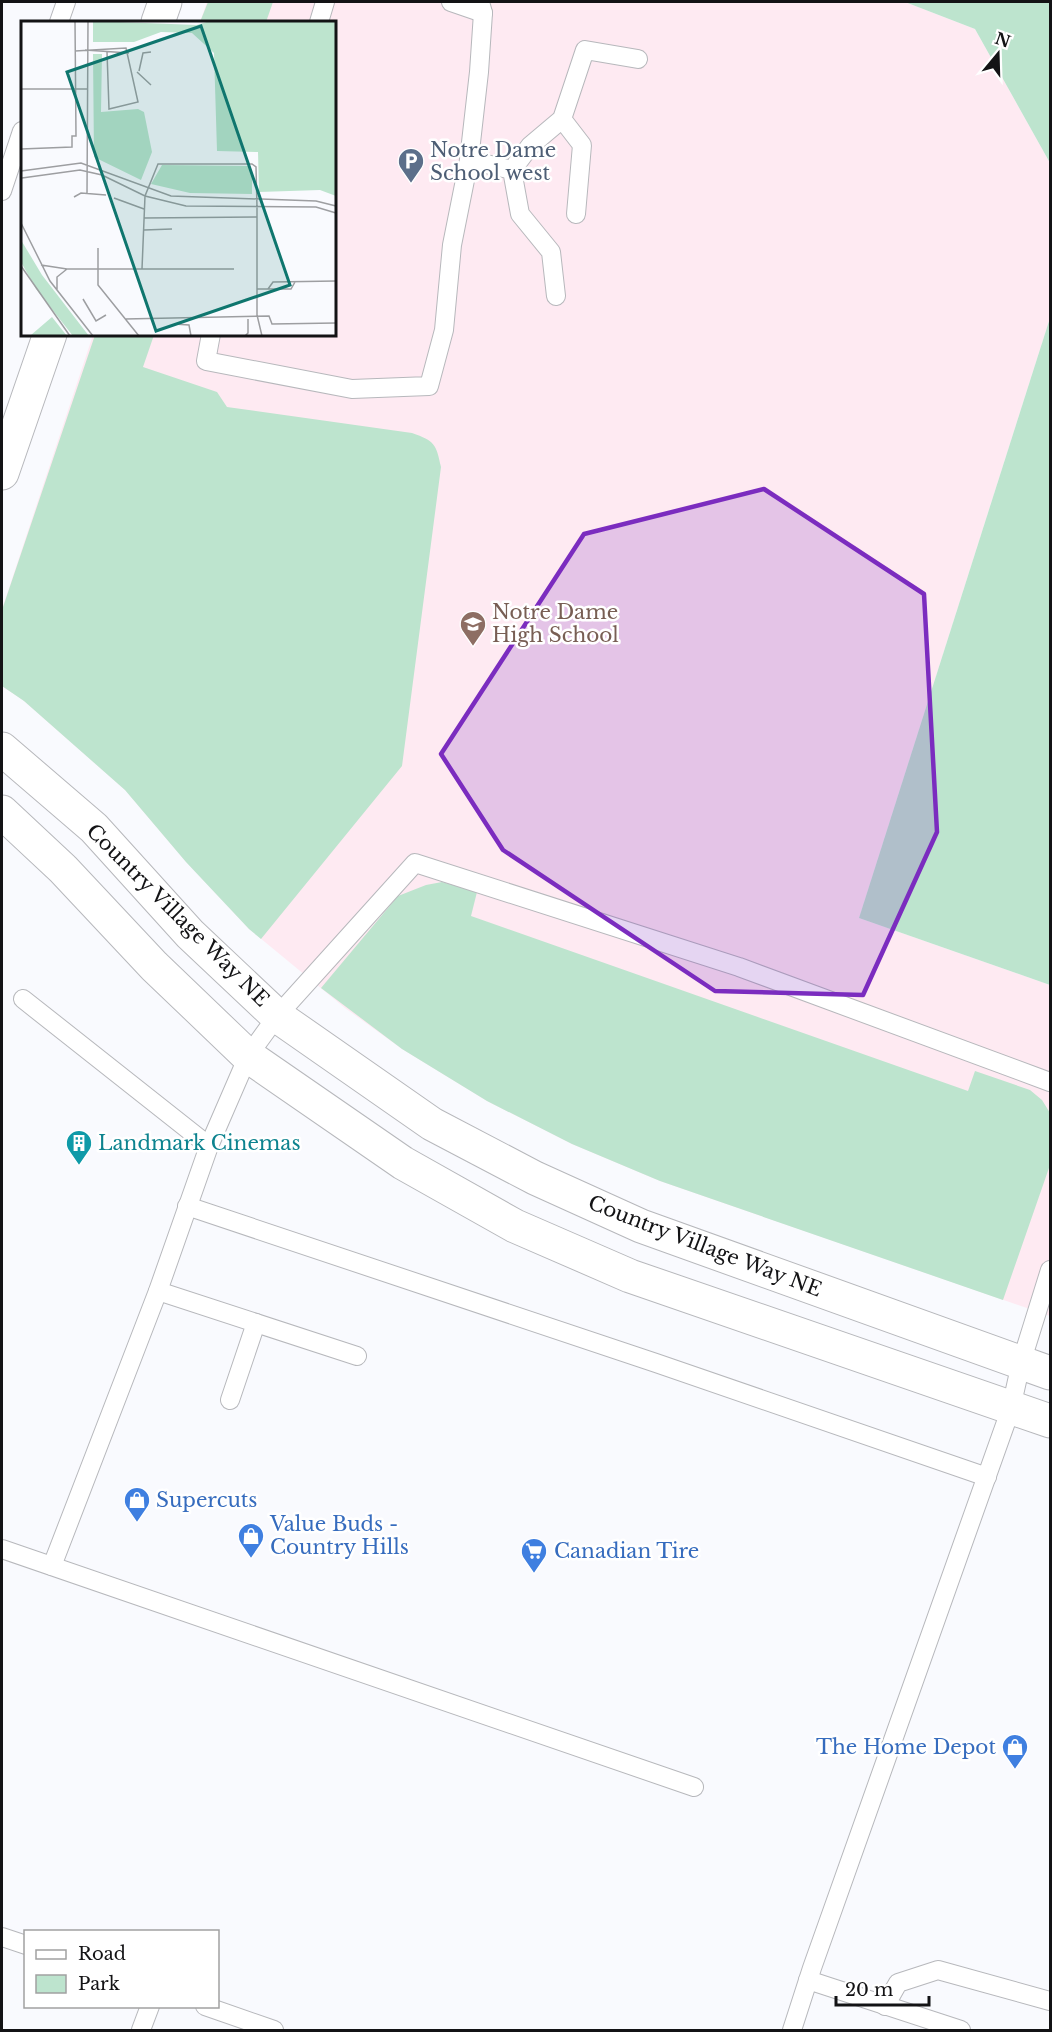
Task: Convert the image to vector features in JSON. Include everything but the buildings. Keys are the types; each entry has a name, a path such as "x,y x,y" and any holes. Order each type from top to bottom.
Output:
{"street":[{"path":"158,21 165,2"},
{"path":"2,473 49,336"},
{"name":"Country Village Way NE","path":"2,749 94,828 190,934 277,1016 432,1124 535,1178 641,1226 1036,1368"},
{"path":"2,812 63,869 154,966 248,1056 403,1164 514,1226 630,1276 1050,1421"}],"lane":[{"path":"59,21 66,2"},
{"path":"319,21 325,2"},
{"path":"211,336 206,361 352,389 429,386 444,330 452,245 469,160 479,72 482,7 451,2"},
{"path":"556,296 551,252 520,214 512,170 530,146 562,119 585,50 638,59"},
{"path":"562,119 582,145 576,214"},
{"path":"2,191 16,139"},
{"path":"469,160 512,170"},
{"path":"52,1566 158,1291 210,1146 248,1056 277,1016 415,863 739,967 1050,1082"},
{"path":"23,999 210,1146"},
{"path":"187,1206 667,1366 987,1477"},
{"path":"792,2031 808,1980 1011,1408 1036,1368 1050,1270"},
{"path":"158,1291 357,1356"},
{"path":"230,1400 256,1323"},
{"path":"2,1549 694,1787"},
{"path":"2,1937 24,1944"},
{"path":"885,2006 898,1983 938,1970 1050,2001"},
{"path":"808,1980 961,2031"},
{"path":"146,2029 150,2008"},
{"path":"207,2008 274,2031"}],"highlighted area":[{"path":"764,489 924,594 937,832 863,995 715,991 503,850 441,754 584,534"}],"shaded area":[{"name":"Notre Dame High School","path":"207,2 905,2 975,29 1050,163 1050,318 859,918 1050,985 1050,1316 660,1181 572,1144 487,1101 402,1049 345,1008 249,929 186,862 125,790 24,701 2,686 2,609 93,336 336,336 336,21 200,21"}],"green space":[{"path":"208,2 273,2 266,21 200,21"},
{"path":"905,2 1050,2 1050,163 975,29"},
{"path":"1050,318 1050,985 859,918"},
{"path":"95,336 154,336 143,367 217,392 227,407 412,433 430,441 438,453 441,467 402,766 261,939 186,862 125,790 24,701 2,686 2,610"},
{"path":"442,882 477,892 471,916 968,1091 975,1071 1030,1090 1042,1100 1050,1113 1050,1165 1003,1300 660,1181 572,1144 487,1101 402,1049 321,988 398,896 426,885"}],"place":[{"name":"Notre Dame School west","path":"411,184"},
{"name":"Notre Dame High School","path":"473,647"},
{"name":"Landmark Cinemas","path":"79,1166"},
{"name":"Supercuts","path":"137,1523"},
{"name":"Value Buds - Country Hills","path":"251,1559"},
{"name":"Canadian Tire","path":"534,1574"},
{"name":"The Home Depot","path":"1015,1770"}]}
